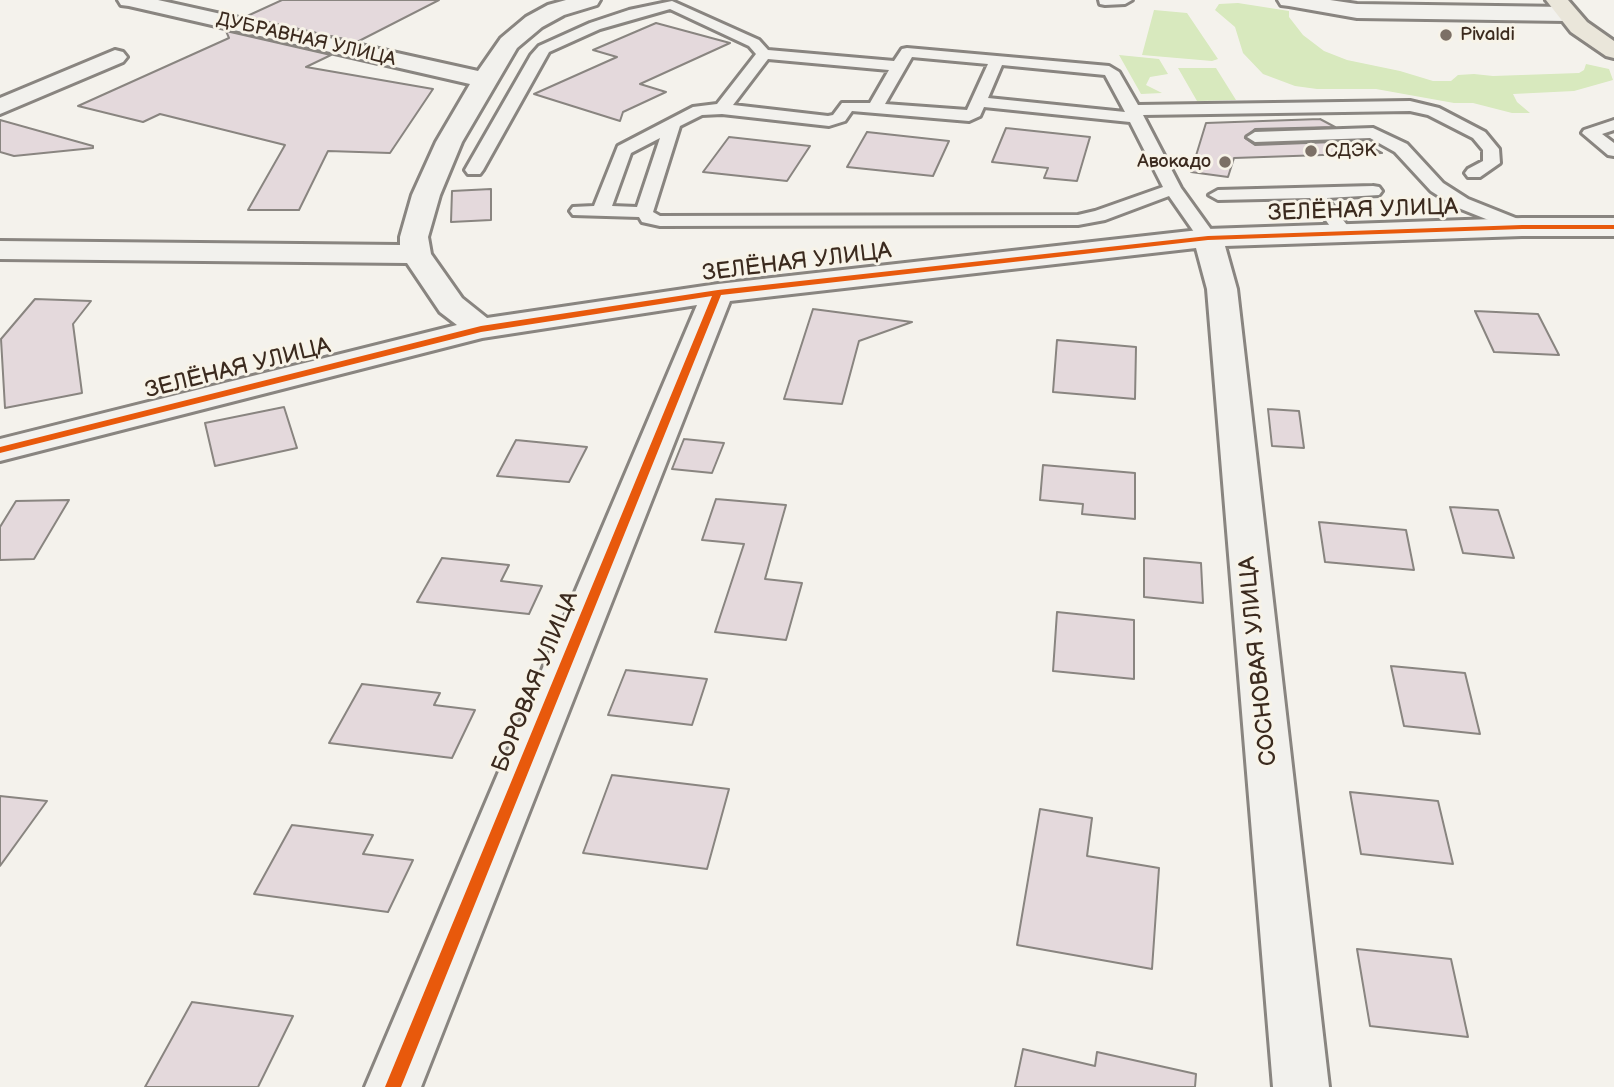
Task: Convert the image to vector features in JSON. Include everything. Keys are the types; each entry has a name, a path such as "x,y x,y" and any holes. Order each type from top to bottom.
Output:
{"main road":[{"path":"1562,7 1614,51"}],"street":[{"name":"ДУБРАВНАЯ УЛИЦА","path":"129,0 484,80"},
{"path":"481,329 451,305 416,254 414,237 426,195 449,142 484,80 509,43 553,5 589,0"},
{"path":"1289,0 1357,11 1562,7"},
{"path":"0,107 115,57"},
{"name":"ЗЕЛЁНАЯ УЛИЦА","path":"0,450 481,329 718,293 1208,238 1522,227 1614,227"},
{"name":"СОСНОВАЯ УЛИЦА","path":"1208,238 1223,289 1301,1087"},
{"path":"0,250 416,254"},
{"name":"БОРОВАЯ УЛИЦА","path":"393,1087 718,293"}],"lane":[{"path":"474,170 538,55 544,49 608,22 699,0"},
{"path":"1105,1 1125,0"},
{"path":"672,5 754,43 764,54 899,66"},
{"path":"875,108 907,52 1109,71 1114,75 1173,188 1208,238"},
{"path":"722,109 764,54"},
{"path":"601,211 625,150 699,110 722,109 830,121 839,118 848,106 969,116 974,113 997,60"},
{"path":"978,102 1134,114 1410,106 1433,111 1479,135 1491,149 1492,163 1474,173"},
{"path":"1614,125 1590,133 1614,151"},
{"path":"644,212 671,126"},
{"path":"1255,137 1373,133 1401,148 1437,187 1462,203 1522,227"},
{"path":"644,212 648,218 660,220 1078,220 1099,216 1173,188"},
{"path":"1217,195 1373,191"},
{"path":"1315,192 1343,232"},
{"path":"579,211 644,212"}],"green space":[{"path":"1238,3 1289,11 1289,17 1303,35 1324,51 1347,60 1433,81 1451,81 1458,75 1474,74 1493,76 1579,73 1584,70 1586,64 1609,69 1613,80 1574,91 1513,94 1517,102 1530,113 1512,113 1473,103 1454,103 1376,89 1317,89 1295,86 1263,74 1243,53 1235,27 1215,10 1219,4"},
{"path":"1154,10 1187,13 1218,59 1212,61 1142,55"},
{"path":"1119,55 1159,59 1168,74 1150,77 1146,85 1162,93 1141,94"},
{"path":"1178,68 1216,68 1236,100 1197,101"}],"building":[{"path":"282,0 439,0 357,42 245,17"},
{"path":"656,23 730,43 640,84 666,92 623,112 620,121 534,94 617,57 593,50"},
{"path":"226,31 331,55 306,67 433,89 390,153 328,151 299,210 248,210 285,145 160,114 143,122 78,106 229,38"},
{"path":"1320,119 1335,127 1255,129 1245,138 1255,145 1360,141 1382,153 1234,158 1228,177 1191,172 1206,123"},
{"path":"0,120 93,148 14,156 0,152"},
{"path":"1006,128 1090,137 1077,181 1044,178 1048,168 992,162"},
{"path":"867,132 949,141 933,176 847,167"},
{"path":"729,137 810,146 787,181 703,172"},
{"path":"491,189 491,220 451,222 452,191"},
{"path":"35,299 91,301 73,324 82,393 5,408 1,339"},
{"path":"813,309 912,322 859,341 842,404 784,399"},
{"path":"1475,311 1538,314 1559,355 1494,352"},
{"path":"1057,340 1136,347 1135,399 1053,392"},
{"path":"284,407 297,448 215,466 205,423"},
{"path":"1268,409 1299,411 1304,448 1272,446"},
{"path":"684,439 724,443 712,473 672,469"},
{"path":"516,440 587,447 569,482 497,476"},
{"path":"1043,465 1135,473 1135,519 1082,514 1083,504 1040,500"},
{"path":"716,499 786,505 765,579 802,583 786,640 715,632 744,544 702,540"},
{"path":"69,500 34,559 0,560 0,527 16,501"},
{"path":"1450,507 1498,510 1514,558 1463,553"},
{"path":"1319,522 1406,530 1414,570 1325,562"},
{"path":"442,558 509,565 501,581 542,586 529,614 417,602"},
{"path":"1144,558 1201,563 1203,603 1144,597"},
{"path":"1057,612 1134,620 1134,679 1053,671"},
{"path":"1391,666 1465,673 1480,734 1404,726"},
{"path":"626,670 707,679 692,725 608,715"},
{"path":"362,684 440,693 434,705 475,710 452,758 329,743"},
{"path":"612,775 729,789 707,869 583,853"},
{"path":"1350,792 1438,801 1453,864 1361,854"},
{"path":"0,796 47,801 0,866"},
{"path":"1040,809 1092,818 1087,856 1159,868 1152,969 1017,945"},
{"path":"292,825 373,835 363,854 413,860 388,912 254,894"},
{"path":"1357,949 1451,959 1468,1037 1370,1026"},
{"path":"192,1002 293,1016 258,1087 145,1087"},
{"path":"1023,1049 1095,1066 1097,1052 1196,1074 1195,1087 1015,1087"}],"cycle path":[{"path":"0,450 481,329 718,293 1208,238 1522,227 1614,227"},
{"path":"393,1087 718,293"}],"place":[{"name":"Pivaldi","path":"1446,35"},
{"name":"СДЭК","path":"1311,151"},
{"name":"Авокадо","path":"1225,162"}]}
